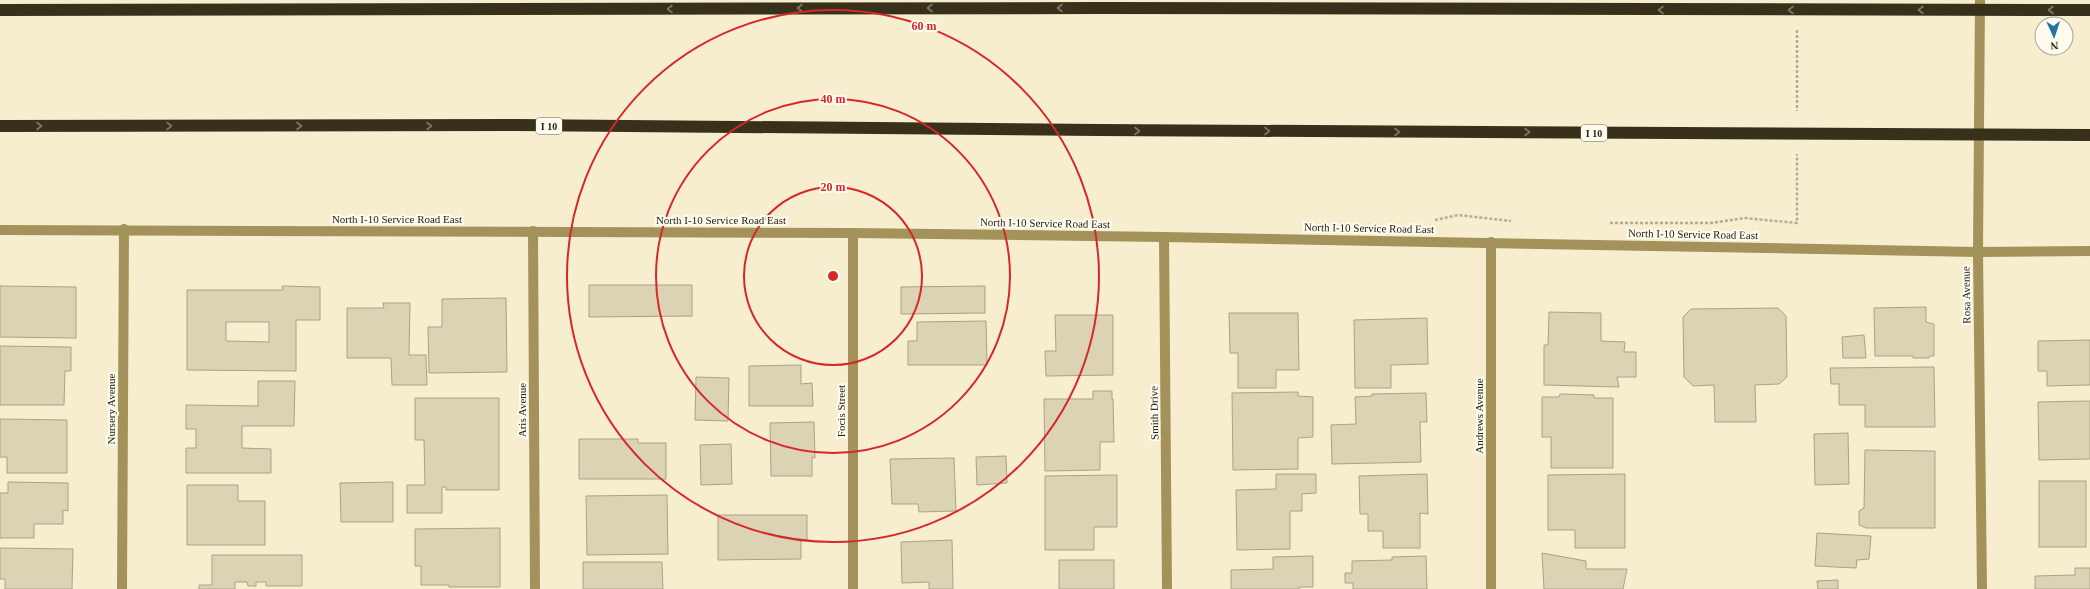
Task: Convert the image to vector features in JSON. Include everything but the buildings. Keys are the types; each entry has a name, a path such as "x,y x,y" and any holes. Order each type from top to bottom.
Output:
{"highway":[{"path":"0,10 1099,8 2090,10"},
{"name":"I 10","path":"0,126 517,125 1098,130 2090,135"}],"street":[{"name":"Rosa Avenue","path":"1980,0 1978,252 1982,589"},
{"name":"North I-10 Service Road East","path":"0,230 124,229 853,233 1490,242 1978,252 2090,251"},
{"name":"Nursery Avenue","path":"122,589 124,229"},
{"name":"Aris Avenue","path":"533,231 535,589"},
{"name":"Focis Street","path":"853,233 853,589"},
{"name":"Smith Drive","path":"1164,237 1167,589"},
{"name":"Andrews Avenue","path":"1490,242 1491,589"}],"path":[{"path":"1797,24 1797,112"},
{"path":"1609,222 1711,223 1744,218 1797,223 1797,151"},
{"path":"1434,220 1458,215 1515,222"}]}
